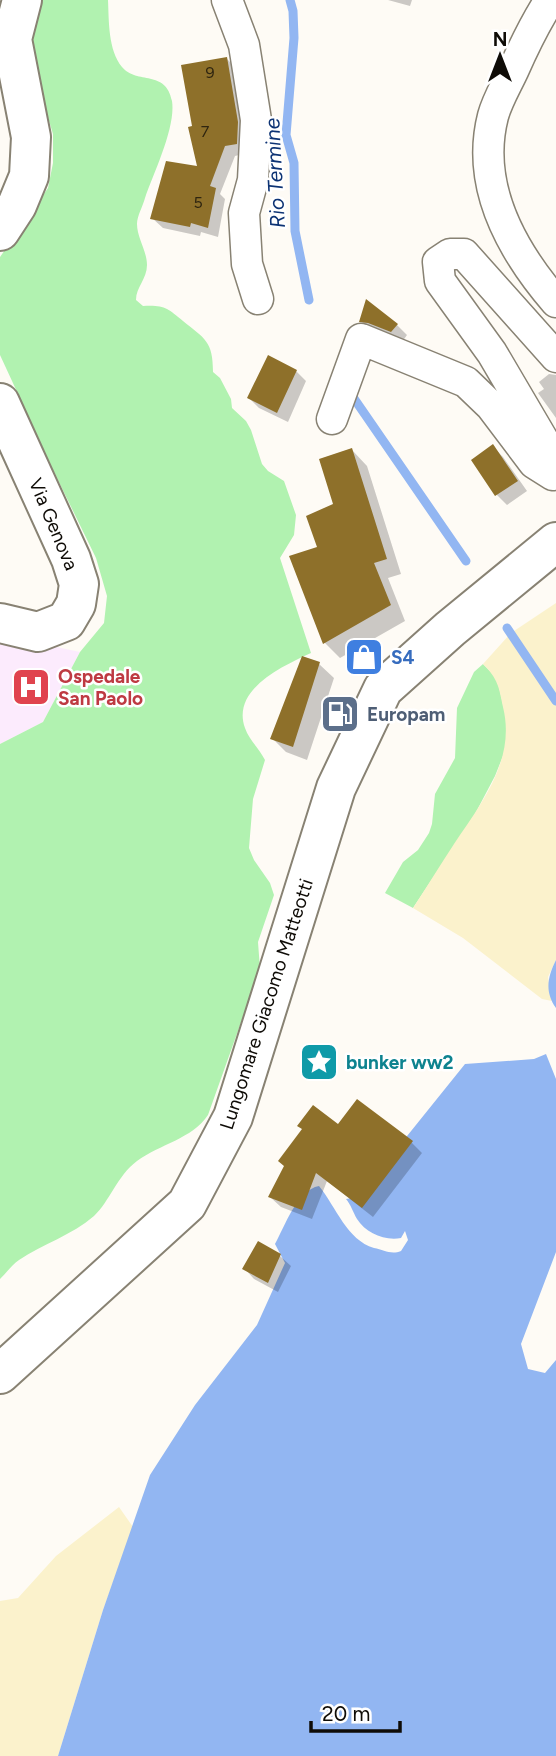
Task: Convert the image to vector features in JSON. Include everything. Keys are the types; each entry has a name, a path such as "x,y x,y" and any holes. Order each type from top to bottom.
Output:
{"main road":[{"path":"0,231 17,205 29,176 31,137 12,39 22,0"},
{"name":"Via Genova","path":"0,403 71,559 79,584 76,604 66,621 38,632 0,623"},
{"name":"Lungomare Giacomo Matteotti","path":"0,1374 187,1204 233,1116 336,788 383,689 450,629 556,542"}],"street":[{"path":"227,0 244,45 256,120 253,180 244,213 247,264 258,299"},
{"path":"550,0 531,28 493,116 488,167 496,205 519,255 556,302"},
{"path":"556,357 464,254 450,254 438,262 440,281 492,353 556,462"},
{"path":"332,419 361,339 466,382 491,406 534,463 556,477"}],"shaded area":[{"name":"Ospedale San Paolo","path":"0,635 80,652 43,722 0,744"}],"green space":[{"path":"39,0 108,0 109,26 117,60 128,72 157,81 169,91 172,101 171,123 137,221 147,265 136,300 143,306 169,310 206,342 211,353 213,372 220,378 231,399 232,408 251,430 262,464 284,481 296,515 294,535 280,558 311,653 274,672 252,691 245,702 245,728 265,760 253,799 249,848 270,883 274,895 258,942 260,969 208,1115 185,1136 146,1155 130,1167 94,1216 76,1229 19,1260 0,1279 0,744 43,722 80,652 104,623 107,596 96,558 0,355 0,257 48,188 53,163 53,134 30,58"},
{"path":"483,664 497,678 508,726 505,751 475,814 413,908 385,893 403,862 418,850 429,833 435,794 455,758 457,708 474,672"}],"sand":[{"path":"556,603 556,960 548,977 552,1001 542,999 463,938 413,908 485,796 501,763 506,726 503,707 497,684 483,664 511,633"},
{"path":"119,1507 133,1527 103,1610 58,1756 0,1756 0,1601 18,1598 56,1556"}],"water":[{"path":"556,960 556,1008 548,984"},
{"path":"546,1054 556,1079 556,1252 521,1344 528,1369 545,1373 556,1360 556,1756 58,1756 103,1610 150,1475 195,1405 257,1325 285,1263 275,1244 298,1201 311,1189 319,1186 356,1238 374,1248 401,1251 408,1240 405,1231 401,1238 395,1239 370,1232 357,1219 346,1199 358,1197 465,1064 534,1059"}],"building":[{"path":"227,57 238,122 237,144 225,146 210,186 216,188 208,228 191,223 190,227 150,219 166,161 197,166 188,127 192,126 181,65"},
{"path":"366,299 398,324 391,332 359,322"},
{"path":"268,355 297,370 277,413 247,398"},
{"path":"493,444 518,481 495,496 471,460"},
{"path":"352,448 387,559 374,563 391,605 323,644 289,556 317,547 306,516 333,504 319,459"},
{"path":"302,656 320,662 293,747 270,739"},
{"path":"357,1099 413,1141 362,1208 316,1173 302,1210 268,1197 284,1166 278,1161 302,1129 297,1126 313,1105 338,1124"},
{"path":"258,1241 281,1254 268,1283 242,1269"}],"waterway":[{"name":"Rio Termine","path":"290,0 294,38 286,135 294,163 295,231 309,300"},
{"name":"Rio Termine","path":"353,397 466,561"},
{"name":"Rio Termine","path":"507,628 556,701"}],"place":[{"name":"S4","path":"364,657"},
{"name":"Ospedale San Paolo","path":"31,687"},
{"name":"Europam","path":"340,714"},
{"name":"bunker ww2","path":"319,1062"}]}
